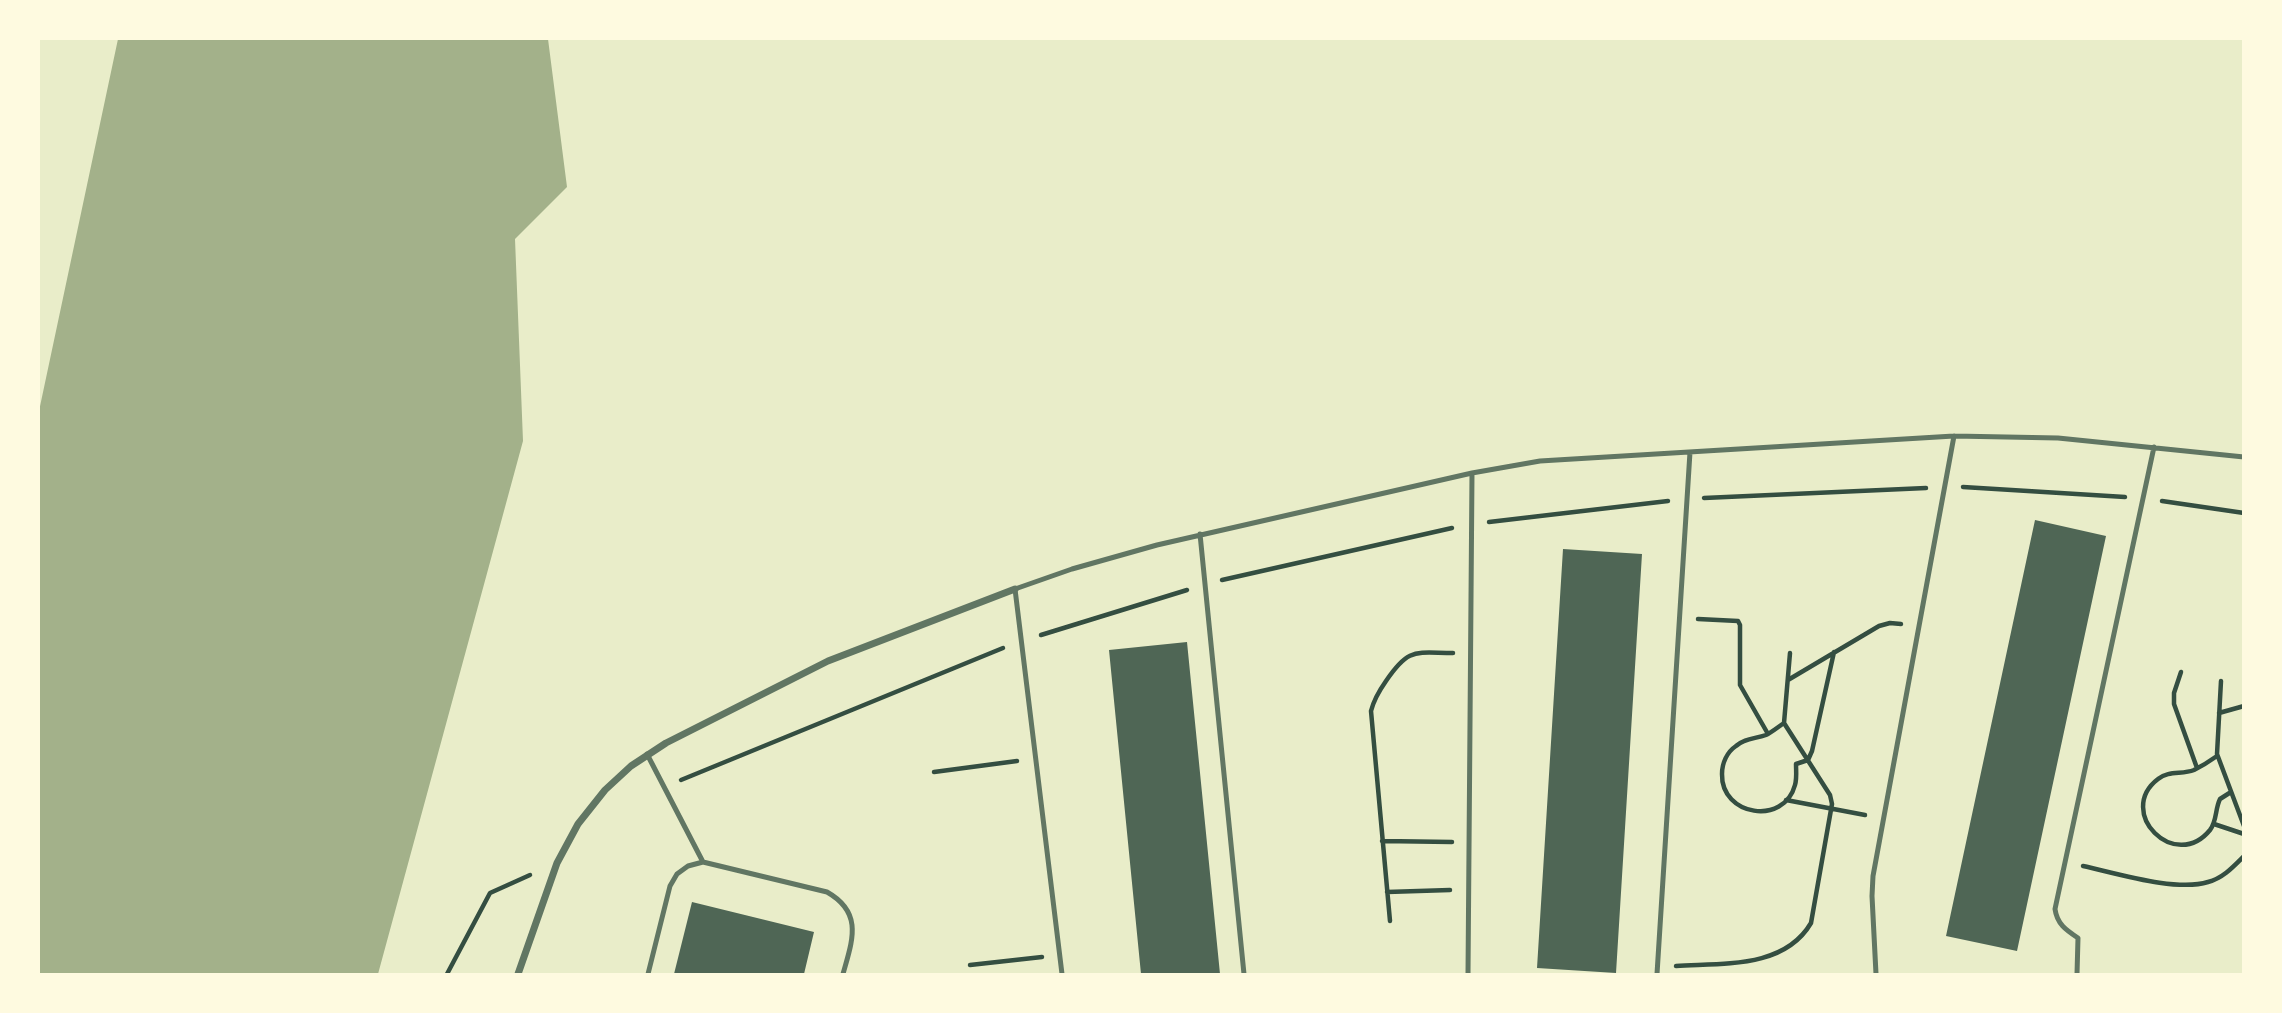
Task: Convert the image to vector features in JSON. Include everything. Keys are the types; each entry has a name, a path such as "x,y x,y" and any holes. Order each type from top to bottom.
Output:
{"street":[{"path":"518,975 557,863 578,824 615,780 647,754 828,661 1015,589"}],"lane":[{"path":"1877,975 1873,876 1954,436"},
{"path":"1062,975 1015,589 1112,556 1200,534 1472,473 1562,458 1954,436 2058,438 2244,457"},
{"path":"2077,975 2078,938 2057,921 2055,909 2154,446"},
{"path":"1657,975 1690,452"},
{"path":"1468,975 1472,473"},
{"path":"1200,534 1244,975"},
{"path":"647,754 703,862"},
{"path":"648,975 670,886 682,869 703,862 827,892 837,898 850,916 853,927 843,975"}],"path":[{"path":"664,787 1021,641 1205,584 1472,525 1687,499 1944,488 1989,488 2143,499 2244,513"},
{"path":"1680,619 1738,621 1740,685 1768,734"},
{"path":"1787,680 1879,626 1897,623 1919,627"},
{"path":"1784,723 1768,734 1744,740 1729,752 1722,769 1724,788 1735,803 1752,811 1770,810 1786,800 1795,785 1796,764 1808,760 1812,751 1834,652"},
{"path":"1390,921 1370,718 1375,697 1405,657 1424,653 1471,653"},
{"path":"1658,967 1760,960 1775,955 1802,935 1813,916 1832,809 1830,795 1784,723 1790,653"},
{"path":"2181,672 2174,704 2197,768"},
{"path":"2221,681 2217,756 2243,822"},
{"path":"2219,713 2244,706"},
{"path":"2217,756 2193,770 2165,774 2152,785 2145,799 2144,816 2151,831 2157,836 2172,844 2188,844 2209,831 2214,824 2218,802 2231,793"},
{"path":"934,772 1036,759"},
{"path":"1786,800 1884,818"},
{"path":"2214,824 2244,834"},
{"path":"1382,841 1469,842"},
{"path":"2065,862 2162,883 2184,884 2207,883 2216,879 2227,873 2244,856"},
{"path":"447,975 490,893 557,863"},
{"path":"1387,892 1469,890"},
{"path":"970,965 1059,955"}],"shaded area":[{"path":"118,39 548,39 567,187 515,239 523,441 378,974 39,974 39,411"}],"building":[{"path":"2035,520 2106,536 2017,951 1946,936"},
{"path":"1563,549 1642,554 1616,973 1537,968"},
{"path":"1187,642 1220,974 1141,974 1109,650"},
{"path":"692,902 814,932 804,974 674,974"}]}
